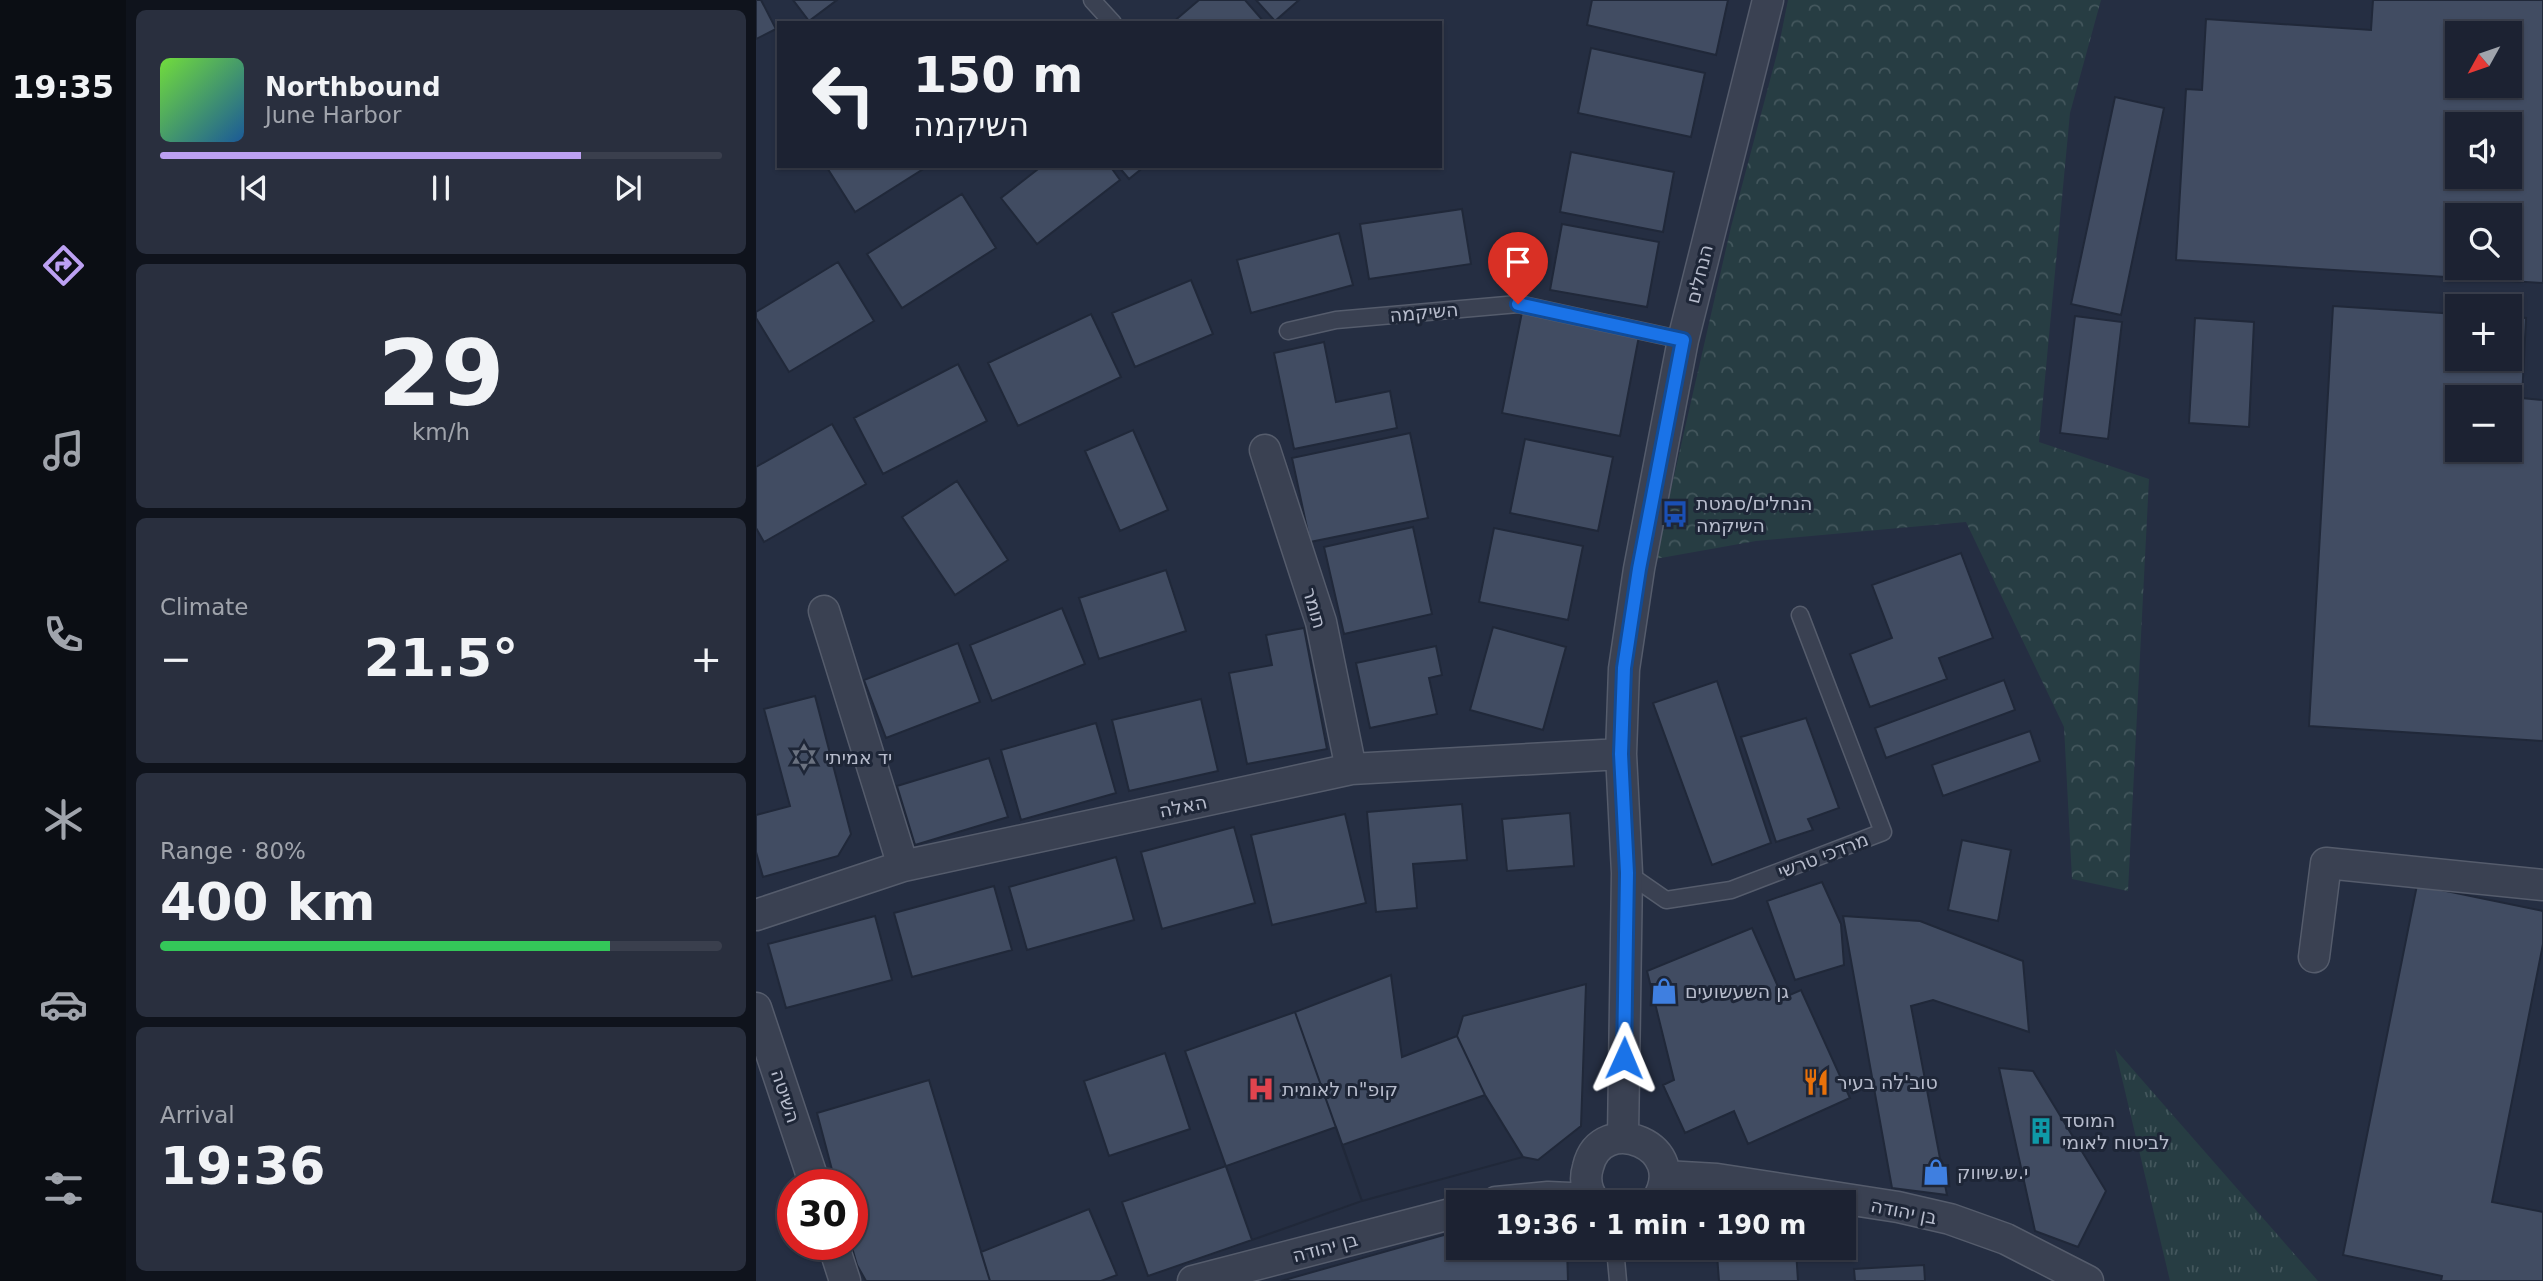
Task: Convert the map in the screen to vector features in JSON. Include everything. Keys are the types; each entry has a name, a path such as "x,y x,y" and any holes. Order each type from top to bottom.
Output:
{"street":[{"name":"הנחלים","path":"1623,1138 1627,873 1621,754 1624,668 1639,569 1683,340 1768,0"},
{"name":"תומר","path":"1265,450 1321,622 1351,769"},
{"path":"824,611 903,866"},
{"name":"האלה","path":"756,915 903,866 1351,769 1621,754"},
{"path":"2314,957 2326,863 2543,885"},
{"name":"השיטה","path":"756,1008 810,1169"},
{"path":"1588,1190 1586,1174 1589,1160 1597,1149 1608,1141 1623,1138 1647,1144 1657,1153 1663,1164 1661,1189"},
{"name":"בן יהודה","path":"1661,1189 1717,1179 1950,1219 2006,1239 2088,1281"},
{"name":"בן יהודה","path":"1193,1281 1446,1215"},
{"path":"838,1260 845,1281"}],"lane":[{"path":"1092,0 1111,21"},
{"name":"השיקמה","path":"1288,331 1336,320 1518,304 1683,340"},
{"name":"מרדכי טרשי","path":"1627,873 1667,900 1731,890 1883,832 1800,615"},
{"path":"1616,1260 1618,1281"}],"green space":[{"path":"1788,0 2101,0 2070,113 2039,442 2149,479 2128,891 2072,879 2064,727 1966,522 1756,541 1655,559 1731,227 1778,50"},
{"path":"2115,1049 2318,1281 2170,1281"}],"building":[{"path":"756,0 761,0 776,29 756,39"},
{"path":"793,0 837,0 809,21"},
{"path":"1199,0 1245,0 1263,21 1174,21"},
{"path":"1256,0 1299,0 1275,21"},
{"path":"1592,0 1728,0 1716,55 1587,25"},
{"path":"2373,0 2543,0 2543,283 2495,280 2522,280 2522,203 2445,203 2445,277 2176,260 2186,89 2202,90 2206,19 2371,30"},
{"path":"1591,48 1705,73 1691,137 1578,113"},
{"path":"2115,97 2164,108 2121,315 2071,304"},
{"path":"1571,152 1674,172 1663,232 1560,212"},
{"path":"827,168 925,168 855,212"},
{"path":"1039,168 1111,168 1120,180 1037,244 1001,198"},
{"path":"1120,168 1143,168 1129,179"},
{"path":"962,194 996,248 902,308 867,254"},
{"path":"1462,209 1471,264 1369,279 1360,224"},
{"path":"1562,224 1659,242 1647,307 1550,290"},
{"path":"1339,233 1353,285 1251,313 1237,260"},
{"path":"838,262 874,321 789,372 756,318 756,312"},
{"path":"1191,280 1213,334 1135,367 1112,313"},
{"path":"2333,306 2445,313 2445,371 2522,371 2522,318 2526,318 2522,398 2543,400 2543,741 2309,726"},
{"path":"1522,312 1639,336 1620,436 1502,413"},
{"path":"1091,314 1121,377 1018,426 988,363"},
{"path":"2075,316 2122,322 2108,439 2060,433"},
{"path":"2195,318 2254,322 2249,427 2189,423"},
{"path":"1324,342 1336,402 1390,391 1397,428 1294,449 1274,353"},
{"path":"958,364 987,421 883,474 854,418"},
{"path":"832,424 866,484 764,542 756,528 756,467"},
{"path":"1133,430 1168,510 1120,531 1085,451"},
{"path":"1410,433 1428,518 1310,542 1292,458"},
{"path":"1525,439 1613,457 1598,531 1510,513"},
{"path":"957,481 1008,560 955,595 902,517"},
{"path":"1413,527 1432,614 1344,634 1324,547"},
{"path":"1494,528 1583,546 1568,620 1479,602"},
{"path":"1961,553 1993,638 1939,658 1947,679 1870,707 1850,654 1892,638 1872,585"},
{"path":"1166,570 1186,631 1099,659 1079,598"},
{"path":"1062,608 1085,664 992,701 970,645"},
{"path":"1493,627 1566,647 1543,730 1470,710"},
{"path":"1304,628 1327,749 1247,764 1229,673 1272,665 1266,635"},
{"path":"958,643 980,702 886,738 864,680"},
{"path":"1436,646 1442,675 1429,678 1437,714 1370,728 1356,663"},
{"path":"2004,680 2015,710 1886,758 1875,728"},
{"path":"1717,681 1771,843 1712,865 1653,703"},
{"name":"יד אמיתי","path":"815,696 851,834 838,856 763,877 756,852 756,815 790,806 764,709"},
{"path":"1201,699 1218,771 1129,791 1112,720"},
{"path":"1806,718 1839,808 1808,819 1813,830 1776,842 1741,737"},
{"path":"1096,723 1116,793 1021,820 1001,750"},
{"path":"2030,731 2040,761 1943,796 1932,765"},
{"path":"989,758 1008,817 915,845 897,786"},
{"path":"1462,804 1467,860 1413,864 1417,908 1376,912 1367,812"},
{"path":"1570,813 1574,866 1507,871 1502,819"},
{"path":"1345,814 1366,903 1272,925 1251,835"},
{"path":"1234,827 1255,903 1162,929 1141,852"},
{"path":"1962,840 2011,850 1998,921 1948,910"},
{"path":"1116,857 1134,920 1027,950 1009,887"},
{"path":"1822,882 1841,924 1844,965 1795,980 1767,901"},
{"path":"2417,885 2543,911 2543,944 2492,1202 2543,1212 2543,1281 2441,1281 2442,1276 2343,1255"},
{"path":"994,886 1012,950 912,977 894,913"},
{"path":"875,916 892,980 786,1008 768,944"},
{"path":"1843,916 1920,921 2023,961 2029,1032 1933,1000 1911,1006 1947,1195 1892,1188"},
{"path":"1752,928 1783,998 1801,990 1850,1098 1748,1144 1734,1111 1685,1133 1663,1085 1674,1080 1647,971"},
{"path":"1391,975 1402,1057 1457,1036 1485,1095 1523,1157 1362,1201 1295,1012"},
{"path":"1586,984 1581,1126 1538,1160 1523,1157 1485,1095 1457,1036 1463,1016"},
{"name":"קופ\"ח לאומית","path":"1295,1012 1362,1201 1252,1240 1185,1051"},
{"path":"1165,1053 1190,1129 1109,1156 1084,1081"},
{"name":"המוסד לביטוח לאומי","path":"1999,1068 2033,1071 2106,1191 2078,1247 2035,1231"},
{"path":"929,1080 990,1281 866,1281 856,1260 868,1260 868,1169 832,1169 817,1113"},
{"path":"1485,1095 1523,1157 1362,1201 1342,1145"},
{"path":"1336,1127 1362,1201 1252,1240 1226,1166"},
{"path":"1226,1166 1252,1240 1148,1276 1122,1202"},
{"path":"1089,1209 1117,1275 1101,1281 990,1281 981,1252"},
{"path":"1446,1234 1446,1260 1567,1260 1568,1281 1281,1281"},
{"path":"1717,1260 1797,1260 1798,1281 1719,1281"},
{"path":"1924,1265 1925,1281 1855,1281 1854,1269"}],"place":[{"name":"הנחלים/סמטת השיקמה","path":"1675,514"},
{"name":"יד אמיתי","path":"804,757"},
{"name":"גן השעשועים","path":"1664,991"},
{"name":"טוב'לה בעיר","path":"1816,1082"},
{"name":"קופ\"ח לאומית","path":"1261,1089"},
{"name":"המוסד לביטוח לאומי","path":"2041,1131"},
{"name":"י.ש.שיווק","path":"1936,1172"}],"route":[{"path":"1518,304 1683,340 1639,569 1624,668 1621,754 1627,873 1624,1058"}]}
